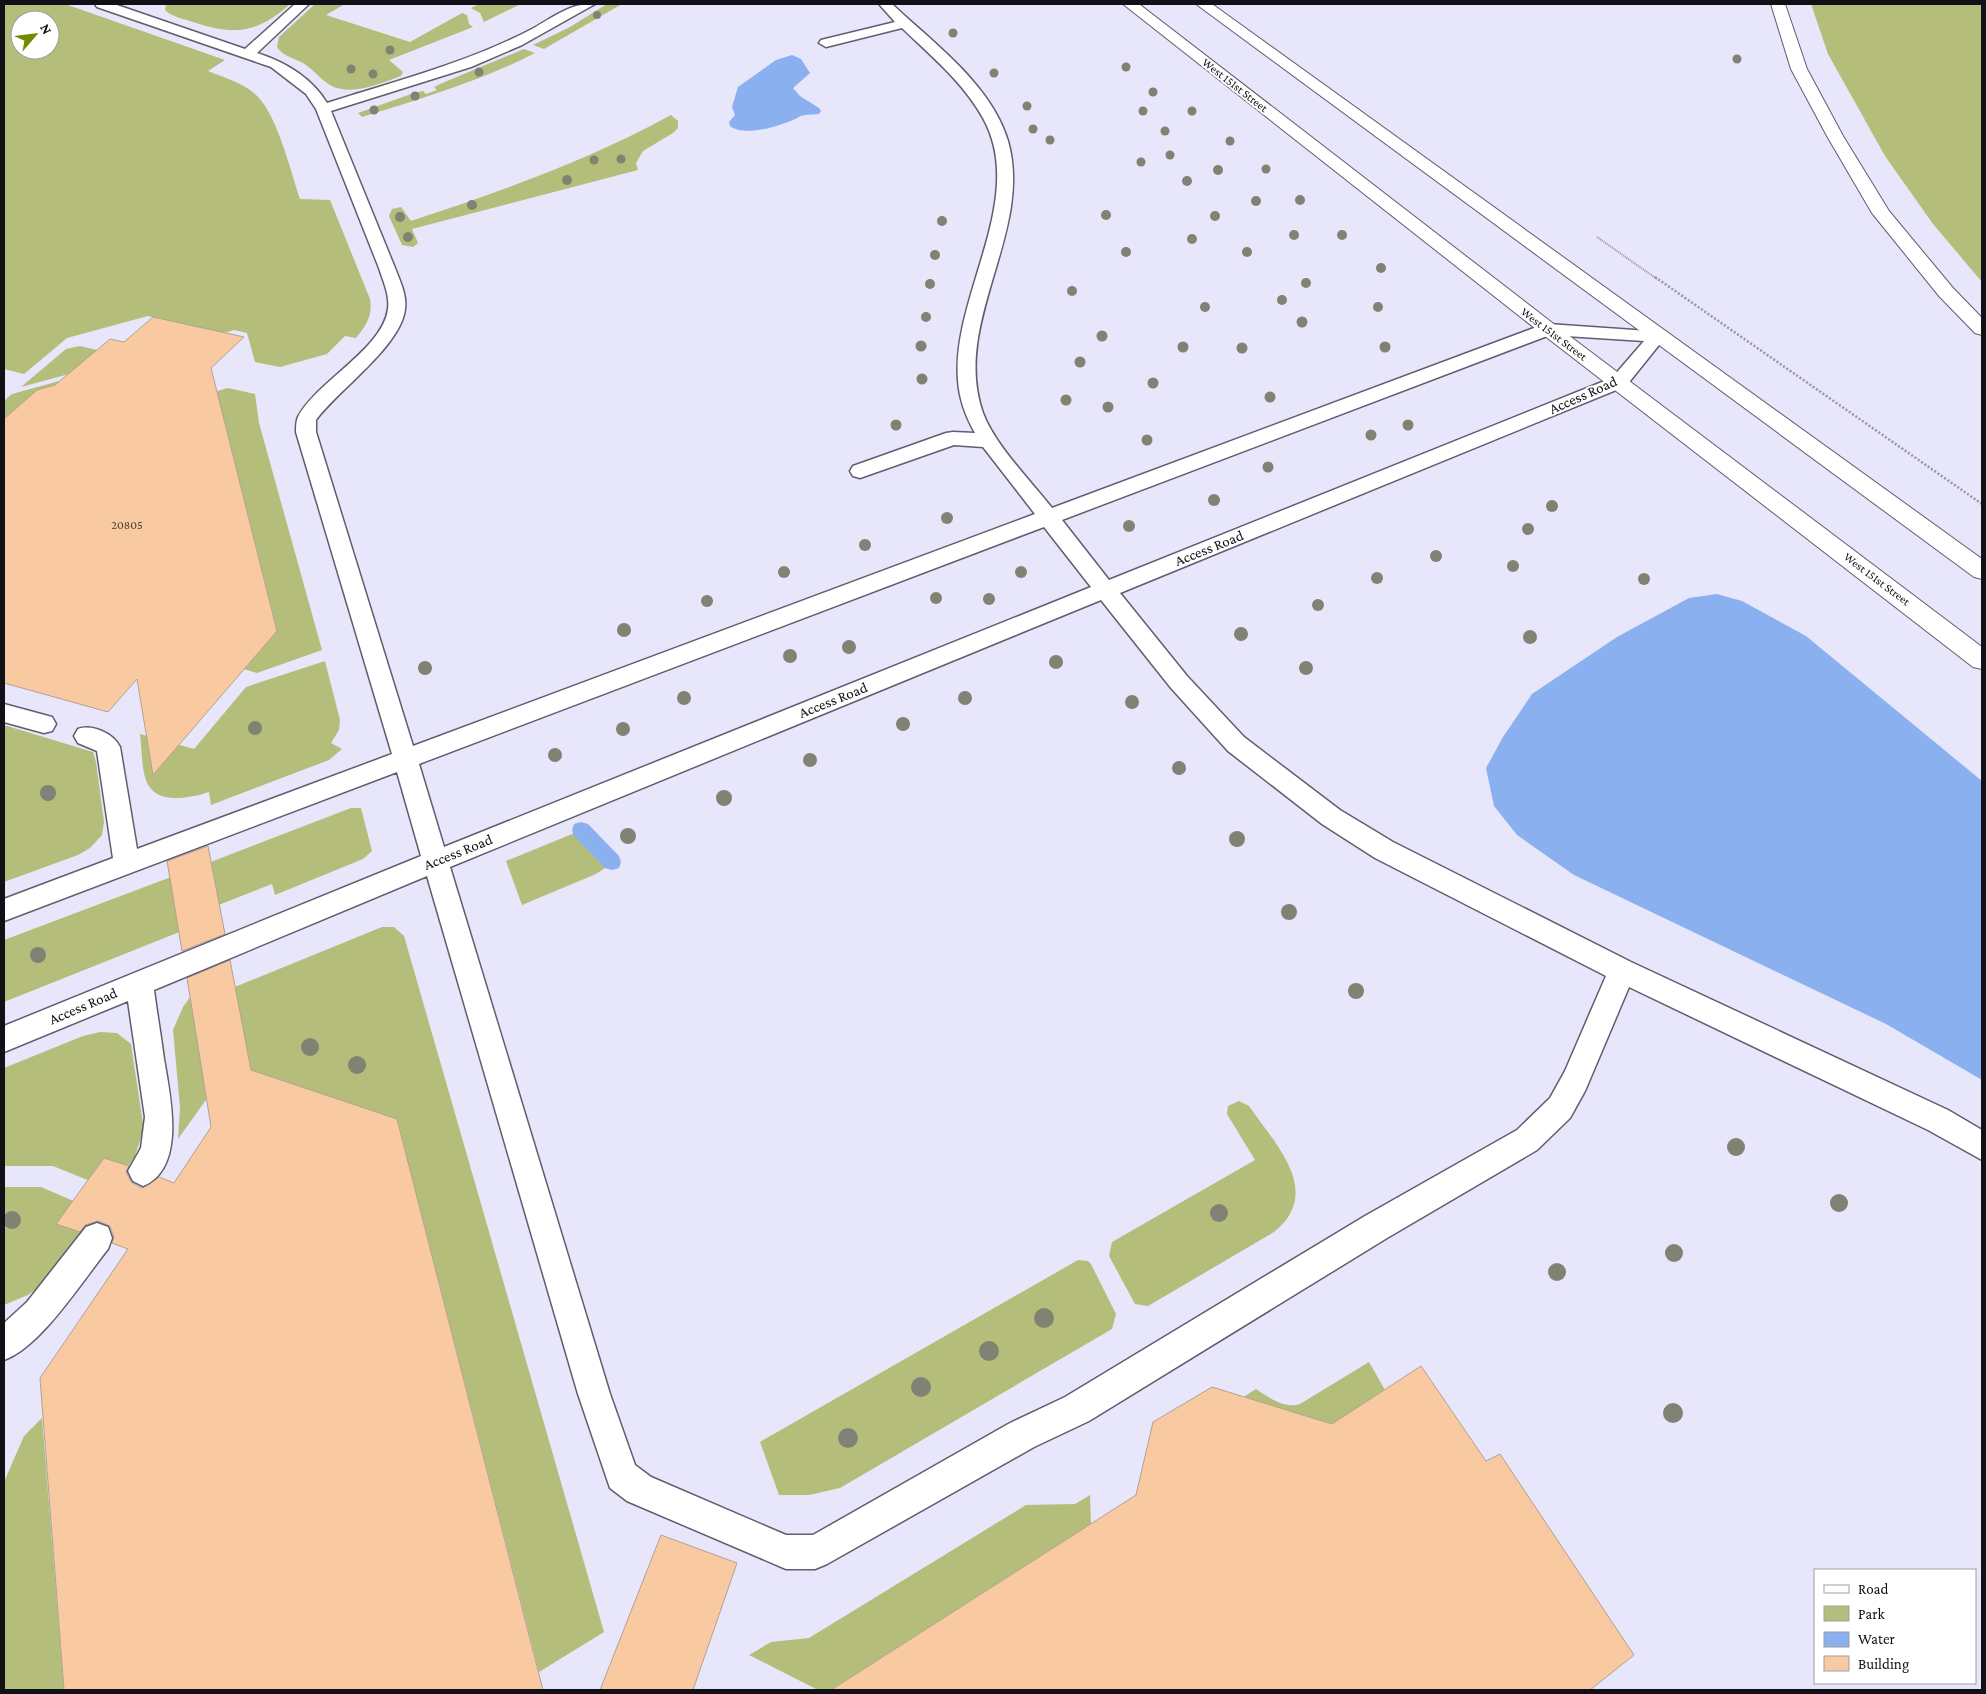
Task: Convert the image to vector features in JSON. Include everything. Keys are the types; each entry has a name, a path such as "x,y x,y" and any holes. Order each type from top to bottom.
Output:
{"main road":[{"name":"West 151st Street","path":"1130,4 1548,329 1982,660"},
{"path":"1203,4 1982,571"},
{"path":"1778,4 1800,69 1834,136 1881,213 1946,292 1982,329"}],"lane":[{"path":"247,54 303,4"},
{"path":"323,109 466,64 517,42 588,4"},
{"path":"885,4 969,85 991,119 1000,141 1004,163 1002,216 977,302 968,348 967,380 974,413 989,441 1105,590 1180,682 1236,744 1331,817 1384,850 1622,971 1938,1120 1982,1146"},
{"path":"113,5 276,64 312,91 323,109 388,268 396,293 397,312 391,329 306,419 306,432 371,641 530,1185 594,1394 622,1476 639,1489 786,1552 815,1552 1022,1435 1077,1409 1376,1227 1527,1140 1560,1108 1576,1081 1622,971"},
{"path":"826,43 906,23"},
{"path":"4,910 1548,329 1657,336"},
{"name":"Access Road","path":"4,1039 436,861 1618,382 1657,336"},
{"path":"860,471 953,438 989,441"},
{"path":"4,713 44,724"},
{"path":"86,736 104,743 108,747 127,864"},
{"path":"140,982 159,1117 155,1152 142,1171"},
{"path":"4,1344 38,1314 96,1238"}],"path":[{"path":"1589,231 1982,504"}],"green space":[{"path":"4,4 65,4 225,60 208,71 248,89 266,107 278,132 300,199 330,200 370,299 370,315 363,329 356,338 345,336 327,354 280,367 255,362 247,333 234,330 218,335 148,316 67,338 24,374 4,369"},
{"path":"166,4 290,4 267,21 245,29 233,30 208,26 175,16 165,10"},
{"path":"315,4 345,4 326,15 410,42 462,13 467,15 469,24 473,27 389,60 403,72 401,76 366,88 347,90 330,85 307,65 285,55 277,47 279,37"},
{"path":"479,4 521,4 484,22 480,13 471,8"},
{"path":"607,4 622,4 544,49 533,45 570,27"},
{"path":"1811,4 1982,4 1982,282 1933,224 1885,156 1828,54"},
{"path":"524,49 535,53 472,81 428,96 362,117 358,113 414,93 423,91 426,94 437,90 434,87"},
{"path":"671,115 678,121 678,128 643,151 636,163 638,170 412,229 418,243 413,247 402,245 389,216 392,209 401,207 411,221 477,199 576,161"},
{"path":"80,346 110,353 95,367 21,387 66,349"},
{"path":"70,378 6,417 4,416 4,401 12,394"},
{"path":"228,388 255,394 259,423 322,650 257,673 244,669 277,631 221,408 185,400"},
{"path":"325,661 340,720 339,730 331,743 342,749 329,760 211,805 209,792 183,798 174,798 157,794 151,788 146,780 143,769 140,734 194,749 246,687"},
{"path":"4,725 93,752 104,822 102,835 90,848 78,855 4,882"},
{"path":"351,808 361,808 372,851 363,859 275,895 272,884 211,908 203,865"},
{"path":"577,832 607,860 602,862 605,868 596,874 522,905 506,861"},
{"path":"179,874 187,929 4,1002 4,940"},
{"path":"382,927 394,927 404,936 604,1632 539,1672 397,1120 250,1070 225,991"},
{"path":"200,983 218,1083 178,1139 180,1108 173,1030 183,1007"},
{"path":"100,1032 117,1033 131,1044 143,1124 135,1156 112,1190 53,1166 4,1166 4,1068 83,1036"},
{"path":"1239,1101 1249,1106 1282,1152 1290,1168 1295,1185 1295,1201 1288,1217 1274,1232 1148,1306 1135,1304 1109,1256 1112,1242 1255,1160 1227,1114 1228,1106"},
{"path":"4,1187 41,1187 97,1211 48,1280 28,1295 4,1305"},
{"path":"1078,1260 1088,1261 1091,1264 1116,1314 1112,1329 840,1488 809,1495 779,1495 760,1442"},
{"path":"1369,1362 1385,1390 1330,1426 1192,1430 1256,1389 1282,1404 1300,1404"},
{"path":"42,1418 64,1690 4,1690 4,1482 24,1436"},
{"path":"1090,1495 1091,1524 831,1690 818,1690 749,1655 771,1642 809,1638 1026,1505 1075,1504"}],"water":[{"path":"792,55 801,59 810,73 793,88 800,96 819,108 821,111 819,114 803,115 775,127 754,131 745,131 730,126 729,122 735,115 732,107 738,87 776,60"},
{"path":"1717,594 1742,601 1806,636 1982,781 1982,1080 1886,1024 1574,875 1517,835 1494,806 1486,768 1503,737 1532,694 1617,637 1689,598"}],"building":[{"path":"153,317 244,337 211,368 277,631 153,775 137,679 108,712 4,683 4,419 37,390 55,385 110,339 124,342"},
{"path":"208,846 225,934 182,951 167,861"},
{"path":"230,960 251,1070 397,1119 543,1690 64,1690 40,1378 128,1249 112,1243 114,1237 110,1226 98,1221 85,1225 80,1232 56,1224 104,1158 129,1166 126,1172 131,1182 142,1188 159,1177 174,1183 211,1127 187,978"},
{"path":"1421,1366 1486,1461 1500,1454 1634,1655 1590,1690 831,1690 1136,1495 1153,1422 1212,1387 1332,1424"},
{"path":"661,1535 737,1563 693,1690 600,1690"}],"waterway":[{"path":"581,830 612,862"}]}
